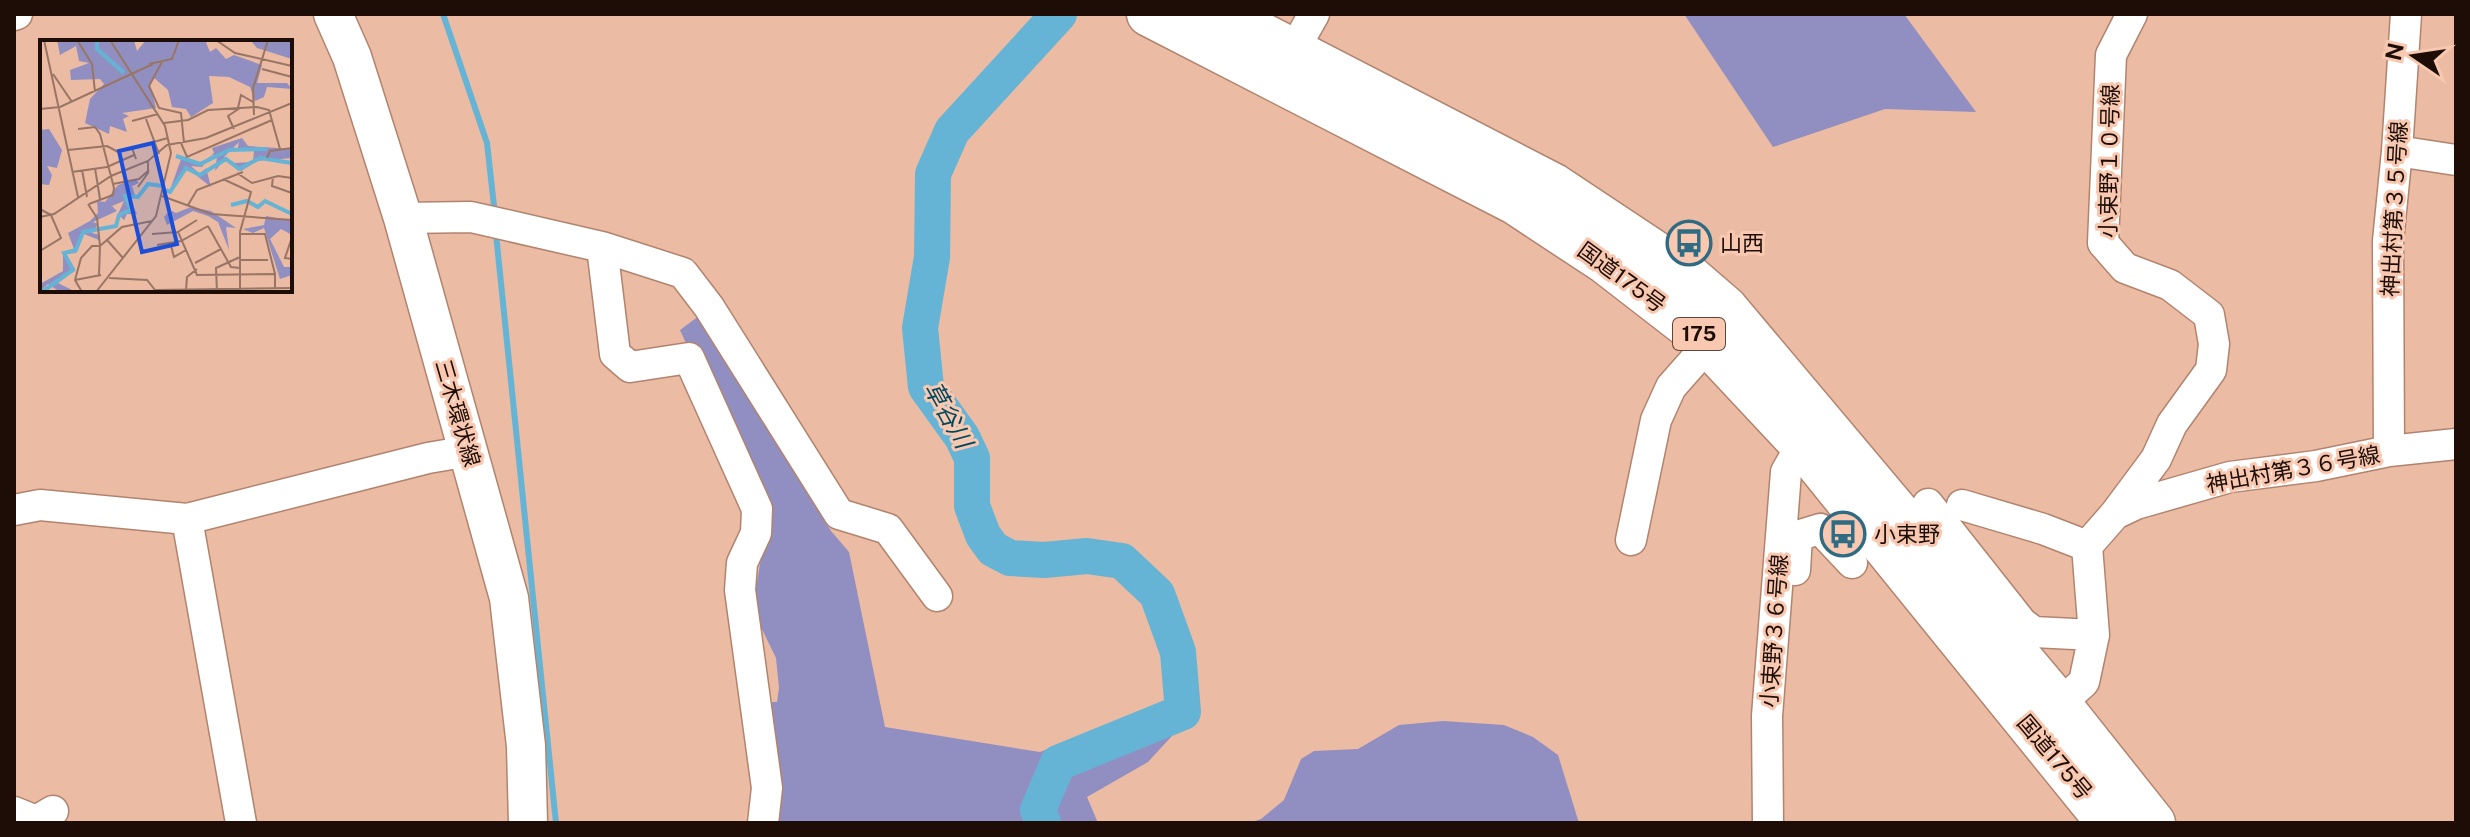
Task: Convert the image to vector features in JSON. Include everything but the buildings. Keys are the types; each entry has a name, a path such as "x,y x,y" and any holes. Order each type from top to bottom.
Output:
{"highway":[{"name":"国道175号","path":"1149,14 1295,48 1606,262 1709,344 2046,717 2153,823"},
{"name":"国道175号","path":"1221,14 1295,48 1554,186 1682,271 1725,308 2046,717 2109,823"}],"main road":[{"name":"三木環状線","path":"333,14 352,57 403,218 509,598 526,746 528,823"}],"street":[{"name":"小束野１０号線","path":"2115,514 2156,459 2172,424 2211,370 2214,344 2209,315 2170,285 2125,268 2103,243 2111,55 2132,14"},
{"name":"神出村第３５号線","path":"2389,451 2388,241 2406,14"},
{"path":"2397,151 2456,160"},
{"path":"403,218 471,217 602,247 683,273 709,307 839,514 888,529 937,596"},
{"path":"602,247 615,354 630,367 689,358 757,509 756,533 742,563 740,590 767,788 763,823"},
{"path":"1631,540 1656,420 1671,387 1709,344"},
{"name":"小束野３６号線","path":"1768,823 1767,716 1786,472 1802,444"},
{"name":"神出村第３６号線","path":"2087,546 2115,514 2136,504 2230,477 2316,466 2389,451 2456,444"},
{"path":"14,510 40,505 187,519 428,458 469,451"},
{"path":"1928,504 2022,623 2034,632 2094,635"},
{"path":"1962,505 2043,529 2087,546 2094,635 2084,682 2046,717"},
{"path":"187,519 241,823"},
{"path":"1776,595 1794,584 1797,536 1820,529 1852,563"},
{"path":"14,812 36,821 53,811"}],"shaded area":[{"path":"1684,14 1904,14 1976,112 1885,109 1773,147"},
{"path":"699,316 831,531 849,552 885,727 1040,752 1192,692 1194,712 1148,762 1087,797 1098,823 764,823 769,702 777,702 779,688 776,658 755,615 754,600 767,522 680,330"},
{"path":"1443,721 1504,725 1533,737 1558,755 1579,823 1249,823 1261,819 1284,800 1301,759 1314,751 1358,749 1399,725"}],"waterway":[{"path":"443,14 487,143 495,215"},
{"name":"草谷川","path":"1043,823 1038,810 1058,763 1183,712 1178,652 1157,594 1122,561 1087,556 1044,560 1010,558 993,549 983,535 972,506 972,458 962,437 926,387 920,328 932,257 933,174 952,131 1059,14"},
{"path":"496,234 556,823"}],"place":[{"name":"山西","path":"1689,243"},
{"name":"小束野","path":"1843,534"}]}
